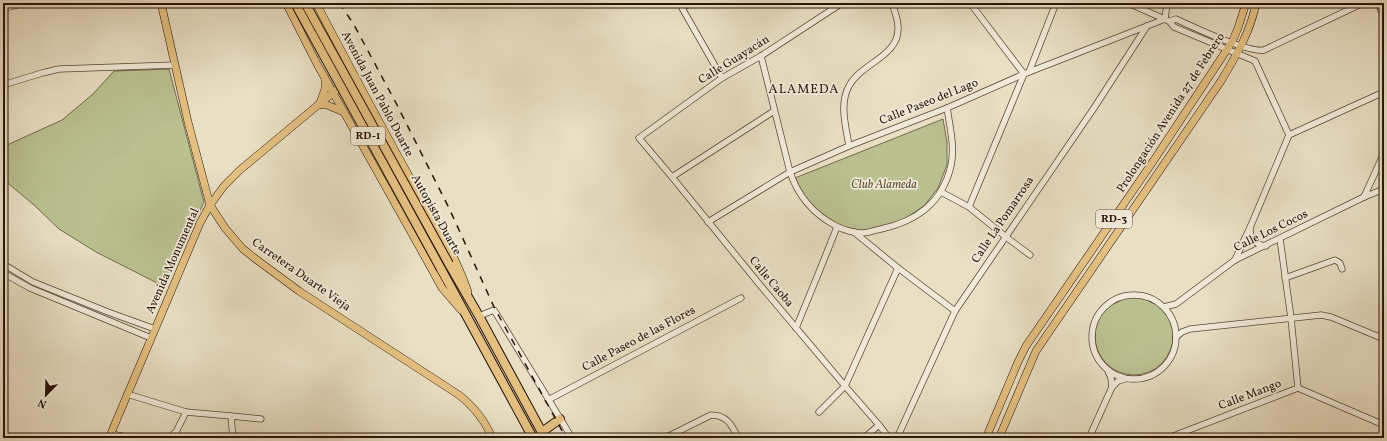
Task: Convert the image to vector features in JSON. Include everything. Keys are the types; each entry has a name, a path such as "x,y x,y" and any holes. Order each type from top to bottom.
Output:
{"highway":[{"name":"Autopista Duarte","path":"295,3 533,438"},
{"name":"Autopista Duarte","path":"305,3 472,303 543,435"},
{"path":"543,435 560,419"}],"main road":[{"name":"Carretera Duarte Vieja","path":"161,3 210,205 230,234 249,254 305,294 460,395 478,413 487,426 492,438"},
{"name":"Autopista Duarte","path":"286,3 325,78 442,288 467,318"},
{"name":"Avenida Juan Pablo Duarte","path":"316,3 462,275 472,303"},
{"name":"Prolongación Avenida 27 de Febrero","path":"986,438 1026,346 1148,169 1228,49 1238,28 1246,3"},
{"name":"Prolongación Avenida 27 de Febrero","path":"999,438 1036,351 1204,106 1241,46 1254,14 1256,3"},
{"name":"Avenida Monumental","path":"110,436 200,222 210,205 224,186 240,170 318,104 354,76"},
{"path":"325,78 325,89 318,104 327,105 345,113"}],"street":[{"path":"3,9 24,3"},
{"path":"690,3 682,8 722,78"},
{"name":"Calle Guayacán","path":"639,138 722,78 760,56 842,3"},
{"path":"849,146 844,98 848,86 853,79 887,52 897,39 898,26 892,3"},
{"path":"970,3 1026,73"},
{"path":"969,207 1056,3"},
{"path":"1128,3 1167,20 1174,27 1255,61 1289,135"},
{"path":"1167,3 1167,20"},
{"path":"1167,20 1176,20 1253,50 1264,50 1363,3"},
{"path":"1378,3 1384,17"},
{"name":"Calle Paseo del Lago","path":"708,222 790,172 849,146 947,108 1026,73 1167,20"},
{"name":"Calle La Pomarrosa","path":"897,438 955,311 1094,108 1148,26"},
{"path":"1250,58 1253,50"},
{"path":"760,56 790,172 796,187 804,200 819,215 836,227 862,233 895,226 922,212 932,203 941,192 951,165 952,136 947,108"},
{"path":"3,85 42,72 59,69 175,65"},
{"path":"1235,260 1289,135 1384,92"},
{"path":"672,177 774,110"},
{"name":"Calle Caoba","path":"639,138 796,328 879,425 888,438"},
{"path":"1364,198 1384,153"},
{"name":"Calle Los Cocos","path":"1164,307 1176,304 1235,260 1384,189"},
{"path":"941,192 969,207 1030,255"},
{"path":"796,328 836,227"},
{"path":"1250,228 1253,239 1259,244 1266,246"},
{"path":"853,231 898,268 955,311"},
{"path":"1280,239 1291,318 1298,388"},
{"path":"1285,278 1335,260 1340,263 1342,269"},
{"path":"3,264 33,282 155,329"},
{"path":"819,412 845,386 898,268"},
{"path":"3,273 30,288 151,338"},
{"path":"1129,294 1142,295 1154,299 1164,307 1171,316 1175,325 1176,337 1174,349 1169,360 1161,370 1150,376 1138,379 1116,375 1108,370 1099,361 1093,350 1091,338 1092,325 1106,304 1117,297 1129,294"},
{"name":"Calle Paseo de las Flores","path":"548,400 741,298"},
{"path":"1171,316 1176,304"},
{"path":"479,316 494,310 572,438"},
{"path":"1175,325 1190,329 1322,314 1384,339"},
{"path":"1176,337 1182,332 1190,329"},
{"path":"1108,370 1112,387"},
{"path":"1089,438 1112,387 1118,381 1126,378"},
{"name":"Calle Mango","path":"1168,438 1298,388 1384,425"},
{"path":"128,394 186,412 261,419"},
{"path":"168,438 176,432 186,412"},
{"path":"665,438 711,415 724,417 729,421 738,438"},
{"path":"231,416 233,438"},
{"path":"864,438 879,425"},
{"path":"110,436 132,438"}],"green space":[{"path":"169,69 204,202 165,287 96,252 59,229 34,205 3,179 3,149 7,145 62,120 93,94 114,71"},
{"name":"Club Alameda","path":"943,119 947,142 947,165 938,188 924,206 900,222 862,231 837,225 816,209 803,195 795,178"},
{"path":"1126,297 1142,297 1156,303 1167,314 1173,328 1173,344 1167,358 1156,369 1142,375 1126,375 1112,369 1101,358 1095,344 1095,328 1101,314 1112,303"}],"railway":[{"path":"339,3 353,23 396,103 449,208 494,307 566,438"}],"district":[{"name":"ALAMEDA","path":"804,90"}]}
